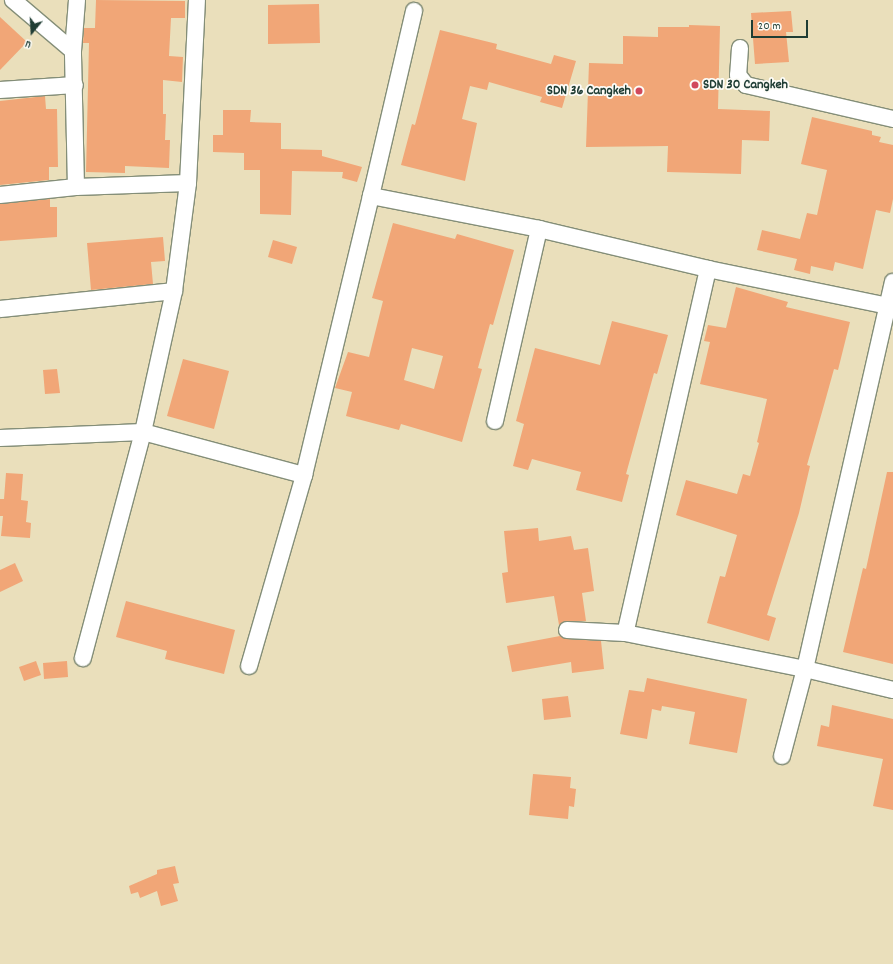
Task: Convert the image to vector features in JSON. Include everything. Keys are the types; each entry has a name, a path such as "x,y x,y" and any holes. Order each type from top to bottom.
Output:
{"street":[{"path":"13,0 73,51"},
{"path":"76,187 75,84 73,51 77,0"},
{"path":"83,658 143,432 174,291 188,183 196,0"},
{"path":"250,666 304,475 414,11"},
{"path":"740,48 738,75 746,85 893,119"},
{"path":"0,90 75,84"},
{"path":"0,194 76,187 188,183"},
{"path":"370,196 539,229 708,268 890,306"},
{"path":"495,421 539,229"},
{"path":"625,632 708,268"},
{"path":"782,756 805,669 890,306 893,282"},
{"path":"0,308 174,291"},
{"path":"0,438 143,432 304,475"},
{"path":"567,630 625,632 805,669 893,690"}],"building":[{"path":"96,0 185,1 185,18 171,18 169,56 183,57 182,82 163,80 163,114 166,114 165,140 170,140 169,168 125,166 125,173 86,172 89,43 83,43 84,28 95,28"},
{"path":"319,4 320,43 268,44 268,5"},
{"path":"791,11 793,32 786,32 789,62 755,64 751,13"},
{"path":"0,17 27,42 0,70"},
{"path":"689,25 720,26 718,109 770,111 769,141 742,140 741,174 667,172 668,146 586,147 589,63 623,64 623,36 658,37 658,27 689,27"},
{"path":"440,30 497,44 496,49 551,64 554,55 576,61 562,108 540,102 542,97 489,82 487,90 470,86 462,119 477,123 465,181 401,165 412,124 415,125"},
{"path":"45,96 46,109 57,109 58,167 49,167 49,180 0,185 0,101"},
{"path":"223,110 251,110 250,122 281,123 281,149 322,150 322,156 362,167 357,182 342,178 343,172 292,171 291,215 260,214 260,170 244,170 244,153 213,152 213,135 223,135"},
{"path":"812,117 872,131 872,135 881,137 879,142 893,145 893,199 890,213 876,210 863,269 835,262 833,271 811,266 810,274 794,270 797,259 757,250 762,230 800,239 807,213 817,215 827,170 801,164"},
{"path":"50,199 50,207 57,207 57,237 0,241 0,204"},
{"path":"393,223 455,239 457,234 514,250 493,325 490,324 478,368 482,369 462,442 401,424 399,430 346,416 352,392 335,388 348,352 369,357 383,301 372,298","holes":["412,348 443,356 434,389 404,380"]},
{"path":"163,237 165,261 151,262 153,284 91,290 87,243"},
{"path":"273,240 297,247 292,264 268,257"},
{"path":"736,287 788,302 786,307 850,322 838,370 834,369 807,465 810,466 799,513 767,615 776,618 769,641 707,623 720,576 725,577 737,535 676,515 686,480 737,494 743,474 750,476 759,443 757,442 767,399 700,384 710,342 704,341 708,325 726,328"},
{"path":"612,321 668,335 657,374 654,373 626,474 629,475 622,502 576,490 581,472 532,459 528,470 513,466 524,424 516,421 535,348 600,365"},
{"path":"183,359 229,371 214,429 167,416"},
{"path":"57,369 60,393 45,394 43,370"},
{"path":"887,472 893,472 893,664 843,652 863,568 866,569"},
{"path":"6,473 23,474 21,500 28,501 26,522 31,523 30,538 1,536 3,516 0,516 0,499 4,499"},
{"path":"538,528 539,541 571,536 574,550 588,548 594,591 582,593 586,621 567,621 559,625 554,596 506,603 502,573 508,572 504,531"},
{"path":"15,563 23,581 0,592 0,570"},
{"path":"126,601 235,630 224,674 165,659 167,651 116,637"},
{"path":"560,636 567,639 601,641 604,669 572,673 571,662 512,672 507,646"},
{"path":"36,661 41,675 24,681 19,667"},
{"path":"67,661 68,677 44,679 43,663"},
{"path":"647,678 747,699 737,753 689,744 695,712 662,706 661,711 652,709 647,739 620,734 629,690 644,692"},
{"path":"568,696 571,717 544,720 542,699"},
{"path":"832,705 893,719 893,810 873,806 883,759 817,746 821,725 829,727"},
{"path":"533,774 571,777 570,788 576,789 574,807 569,806 568,819 529,815"},
{"path":"175,866 179,883 173,884 178,901 161,906 157,891 140,898 138,892 131,894 129,886 157,874 157,870"}],"place":[{"name":"SDN 30 Cangkeh","path":"695,85"},
{"name":"SDN 36 Cangkeh","path":"639,91"}]}
